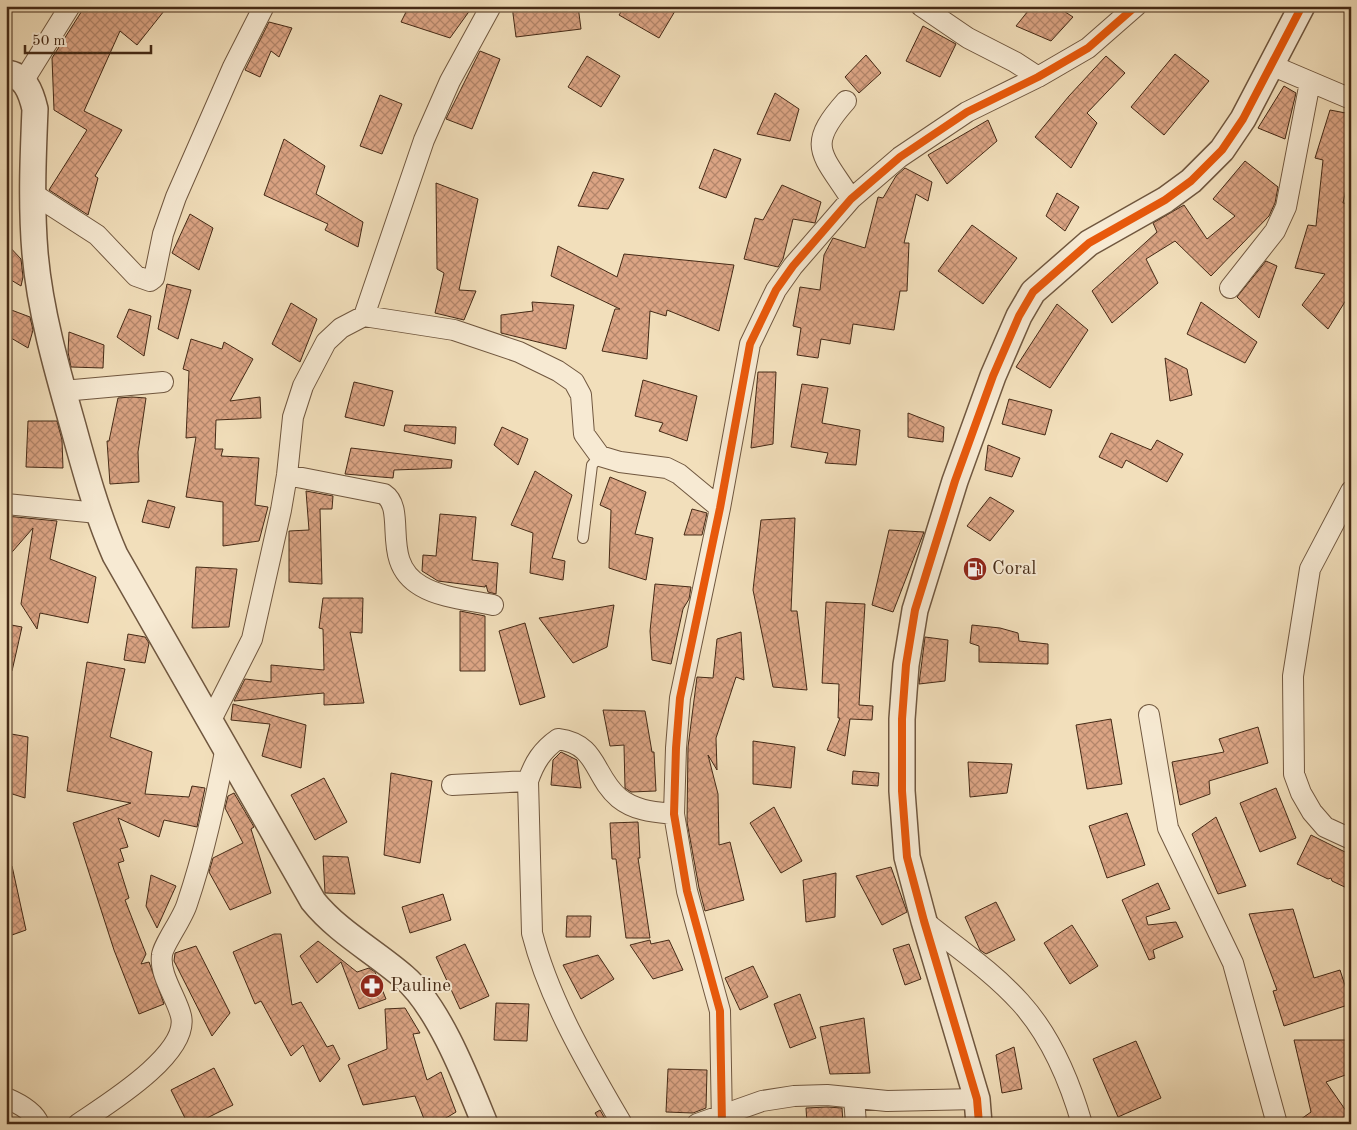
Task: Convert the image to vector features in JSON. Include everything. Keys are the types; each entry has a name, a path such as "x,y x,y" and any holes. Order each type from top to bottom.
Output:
{"street":[{"path":"70,6 15,76 35,109 32,193 35,253 39,285 63,391 98,513 115,556 159,636 211,720 313,901 327,918 405,978 421,996 438,1022 470,1086 484,1124"},
{"path":"32,193 97,235 136,276 150,281 154,278 163,234 176,197 234,67 264,6"},
{"path":"364,316 424,140 450,81 492,6"},
{"path":"921,6 968,38 1009,58 1038,77"},
{"path":"722,1120 720,1011 687,891 674,814 676,748 680,698 720,508 750,344 776,290 793,266 851,199 900,157 967,112 1038,77 1088,48 1136,6"},
{"path":"979,1124 977,1099 907,857 902,791 902,719 906,665 915,610 955,481 993,376 1019,316 1033,292 1089,243 1165,200 1191,181 1222,150 1243,119 1302,6"},
{"path":"1271,66 1351,99"},
{"path":"1230,288 1275,231 1286,207 1310,82"},
{"path":"846,101 828,121 821,135 820,143 829,164 851,199"},
{"path":"211,720 252,639 267,581 288,475 293,417 312,366 326,342 341,328 364,316 454,330 519,352 558,371 574,382 581,395 584,434 600,456 620,462 667,468 679,474 720,508"},
{"path":"63,391 163,382"},
{"path":"288,475 369,490 388,497 394,511 395,540 400,562 406,574 430,591 492,605"},
{"path":"1351,491 1310,569 1293,686 1294,774 1296,780 1312,812 1325,827 1351,839"},
{"path":"6,504 98,513"},
{"path":"1149,715 1168,828 1233,963 1277,1124"},
{"path":"622,1124 576,1044 536,950 532,933 528,781 532,767 552,744 558,739 573,741 582,746 595,763 606,784 619,798 641,809 674,814"},
{"path":"78,1124 135,1085 160,1062 180,1036 182,1026 181,1015 166,979 162,955 185,911 204,852 226,746"},
{"path":"452,785 528,781"},
{"path":"924,921 1001,983 1031,1016 1049,1045 1075,1100 1082,1124"},
{"path":"697,1124 722,1120 762,1101 794,1096 827,1095 887,1100 977,1099"},
{"path":"6,1098 18,1104 37,1119 39,1124"},
{"path":"854,1098 856,1124"}],"lane":[{"path":"583,538 588,484 592,465 600,456"}],"building":[{"path":"85,6 168,6 137,45 120,31 84,111 122,130 95,176 98,178 88,215 49,190 87,130 54,110 52,58"},
{"path":"409,6 473,6 450,38 401,22"},
{"path":"512,6 578,6 581,29 516,37"},
{"path":"625,6 678,6 659,38 619,15"},
{"path":"1032,6 1056,6 1073,17 1051,41 1016,26"},
{"path":"269,22 292,28 279,57 271,51 260,77 245,70"},
{"path":"923,26 956,44 940,77 906,61"},
{"path":"480,51 500,59 472,129 446,119"},
{"path":"1175,54 1209,81 1164,135 1131,107"},
{"path":"866,55 881,73 859,93 845,77"},
{"path":"587,56 620,76 601,107 568,87"},
{"path":"1106,56 1125,73 1087,113 1097,123 1071,168 1035,137"},
{"path":"1284,86 1296,93 1285,139 1258,128"},
{"path":"775,93 799,109 790,141 757,134"},
{"path":"380,95 402,104 382,154 360,146"},
{"path":"1330,110 1351,114 1351,151 1346,170 1350,171 1343,203 1351,204 1351,292 1328,329 1302,305 1325,274 1295,268 1308,225 1316,226 1323,160 1315,158"},
{"path":"988,120 997,141 947,184 928,155"},
{"path":"284,139 325,166 316,194 363,222 358,247 325,230 328,224 264,195"},
{"path":"714,149 741,159 726,198 699,188"},
{"path":"1245,161 1278,187 1275,203 1269,216 1211,276 1175,241 1146,259 1158,283 1112,323 1092,291 1157,232 1153,223 1184,205 1207,239 1235,216 1213,199"},
{"path":"905,168 932,182 928,201 916,194 904,243 909,243 907,291 900,291 894,330 853,324 850,344 821,339 818,358 797,355 801,328 793,326 800,287 820,290 824,255 833,238 865,248 878,197 883,198 896,176"},
{"path":"593,172 624,179 608,209 578,206"},
{"path":"436,183 478,199 459,290 476,291 464,320 435,313 444,273 437,269"},
{"path":"782,185 821,202 815,223 793,219 783,259 778,267 744,259 755,218 763,220"},
{"path":"1057,193 1079,207 1065,231 1046,216"},
{"path":"190,214 213,228 199,270 172,253"},
{"path":"972,225 1017,258 983,304 938,271"},
{"path":"6,243 21,259 23,277 21,286 6,277"},
{"path":"558,246 617,277 624,254 734,265 719,331 667,310 666,316 650,311 647,359 602,351 615,309 620,309 551,276"},
{"path":"1266,261 1277,266 1259,318 1237,297"},
{"path":"167,284 191,290 178,339 158,329"},
{"path":"532,302 574,305 566,349 501,333 501,315 533,311"},
{"path":"1201,302 1257,342 1245,363 1187,334"},
{"path":"291,303 317,319 300,362 272,344"},
{"path":"1057,304 1088,330 1050,388 1016,367"},
{"path":"6,308 30,317 33,330 28,348 6,335"},
{"path":"129,309 151,316 144,356 117,337"},
{"path":"69,332 104,345 103,368 71,367 68,352"},
{"path":"191,339 222,349 224,342 253,359 230,401 260,397 261,418 216,420 215,449 223,449 221,456 259,458 255,505 268,507 259,541 223,546 223,502 186,497 196,437 186,438 189,371 183,369"},
{"path":"1165,358 1187,369 1192,395 1170,401"},
{"path":"758,372 776,372 773,444 751,448"},
{"path":"643,380 697,396 687,441 659,431 663,423 635,416"},
{"path":"354,382 393,391 384,426 345,417"},
{"path":"802,384 828,388 822,423 860,430 856,465 825,463 828,453 791,447"},
{"path":"118,398 146,398 138,452 139,482 110,484 107,441 109,441"},
{"path":"1009,399 1052,410 1045,435 1002,424"},
{"path":"908,413 944,427 943,442 908,437"},
{"path":"28,421 57,421 62,440 63,468 26,467"},
{"path":"405,425 456,427 455,444 404,431"},
{"path":"502,427 528,439 518,465 494,445"},
{"path":"1111,433 1151,450 1157,440 1183,454 1167,482 1126,460 1122,468 1099,457"},
{"path":"988,445 1020,458 1012,477 985,470"},
{"path":"351,448 452,460 451,468 394,470 393,478 345,474"},
{"path":"535,471 572,495 552,558 565,561 563,580 530,573 533,533 511,525"},
{"path":"610,477 646,492 635,534 653,538 646,580 609,568 611,510 600,505"},
{"path":"306,491 333,496 332,509 320,509 322,584 289,582 289,531 309,530"},
{"path":"990,497 1014,511 990,541 967,526"},
{"path":"148,500 175,507 169,528 142,522"},
{"path":"692,509 707,513 702,535 684,535"},
{"path":"440,514 476,517 472,560 498,563 496,594 488,592 486,585 485,587 438,581 422,571 423,555 436,556"},
{"path":"6,516 57,521 50,559 96,577 88,623 40,613 37,629 21,604 33,528 6,559"},
{"path":"795,518 791,611 797,611 807,690 773,687 753,590 761,520"},
{"path":"889,530 924,532 893,612 872,605"},
{"path":"196,567 237,569 229,627 192,628"},
{"path":"655,584 691,587 689,599 683,609 671,664 652,660 650,631"},
{"path":"323,598 363,598 362,633 350,632 364,703 324,705 324,693 234,701 245,679 271,682 271,665 324,670 323,629 319,628"},
{"path":"826,602 865,604 859,705 873,706 872,720 850,719 845,756 827,750 840,718 838,718 839,684 822,683"},
{"path":"614,605 607,647 573,663 539,618"},
{"path":"460,611 485,616 485,671 460,671"},
{"path":"525,623 545,697 520,705 499,631"},
{"path":"6,624 22,627 12,671 6,670"},
{"path":"972,625 1000,628 1018,633 1019,641 1048,644 1048,664 979,662 979,646 970,643"},
{"path":"741,632 744,680 736,677 716,738 717,770 708,755 718,794 719,845 730,842 744,900 705,911 687,822 688,747 697,677 713,678 717,639"},
{"path":"128,634 145,637 149,643 145,663 124,660"},
{"path":"925,637 948,640 945,681 919,684"},
{"path":"87,662 125,669 110,737 152,752 145,794 189,797 192,786 205,788 197,827 164,820 159,837 118,818 128,847 120,849 124,861 118,863 129,898 125,900 146,954 141,964 149,962 164,1004 139,1014 114,950 73,823 131,803 67,791"},
{"path":"233,704 306,725 301,768 262,756 270,724 231,720"},
{"path":"603,710 645,711 652,752 654,752 656,791 631,792 625,788 624,745 610,746"},
{"path":"1111,719 1122,784 1087,789 1076,725"},
{"path":"1258,727 1268,763 1209,781 1210,794 1180,805 1172,762 1224,752 1219,739"},
{"path":"6,733 28,737 25,798 6,792"},
{"path":"753,741 795,747 791,788 753,784"},
{"path":"561,752 577,760 581,788 551,785 553,760"},
{"path":"968,762 1012,764 1007,793 970,797"},
{"path":"853,771 879,773 878,786 852,784"},
{"path":"391,773 432,781 420,863 384,855"},
{"path":"324,778 347,822 315,840 291,795"},
{"path":"1276,788 1296,838 1260,852 1240,803"},
{"path":"234,793 254,827 251,829 271,893 230,910 209,872 213,858 243,843 225,808 228,796"},
{"path":"774,807 802,861 781,873 750,823"},
{"path":"1127,813 1145,865 1107,878 1089,826"},
{"path":"1216,817 1246,886 1218,894 1192,834"},
{"path":"638,822 640,858 638,858 650,938 626,938 616,859 612,859 610,823"},
{"path":"1311,835 1351,855 1351,890 1332,881 1331,878 1328,879 1297,864"},
{"path":"323,856 348,857 355,894 325,893"},
{"path":"6,866 12,866 26,930 12,935 6,916"},
{"path":"891,867 907,912 882,925 856,876"},
{"path":"836,873 835,917 806,922 803,880"},
{"path":"151,875 176,886 157,928 146,906"},
{"path":"1158,883 1170,909 1146,917 1148,925 1176,922 1183,937 1153,950 1155,958 1149,960 1122,900"},
{"path":"443,894 451,920 410,933 402,907"},
{"path":"996,902 1015,940 986,954 980,950 965,917"},
{"path":"1293,909 1314,978 1340,970 1351,1004 1284,1026 1273,991 1277,990 1249,914"},
{"path":"567,916 591,916 590,937 566,937"},
{"path":"1072,925 1098,966 1070,984 1044,943"},
{"path":"274,934 281,934 292,1005 301,1002 327,1047 333,1045 340,1059 320,1082 303,1045 291,1056 261,1001 255,1004 233,952"},
{"path":"650,940 651,944 669,940 683,970 653,979 630,945"},
{"path":"318,941 357,972 369,968 375,972 386,999 359,1009 341,962 317,983 300,956"},
{"path":"465,944 489,996 460,1009 436,957"},
{"path":"909,944 921,979 905,985 893,949"},
{"path":"196,946 230,1013 212,1036 174,961 175,953"},
{"path":"598,955 614,979 581,999 563,965"},
{"path":"753,966 768,997 740,1010 725,978"},
{"path":"800,994 816,1038 790,1048 774,1004"},
{"path":"496,1003 529,1004 527,1041 494,1040"},
{"path":"405,1008 420,1033 413,1034 427,1080 441,1072 456,1112 436,1124 426,1124 415,1096 363,1105 348,1065 387,1049 385,1009"},
{"path":"864,1018 870,1073 830,1074 820,1027"},
{"path":"1294,1040 1351,1040 1351,1073 1326,1082 1351,1118 1351,1124 1294,1124 1311,1112"},
{"path":"1136,1041 1161,1098 1118,1117 1093,1059"},
{"path":"1014,1047 1022,1089 1002,1093 996,1055"},
{"path":"214,1068 233,1105 195,1124 188,1124 171,1090"},
{"path":"668,1069 707,1070 706,1108 693,1113 666,1112"},
{"path":"806,1108 842,1108 843,1124 807,1124"},
{"path":"600,1110 608,1124 602,1124 595,1113"}],"cycle path":[{"path":"722,1124 720,1011 687,891 674,814 676,748 680,698 720,508 750,344 776,290 793,266 851,199 900,157 967,112 1038,77 1088,48 1136,6"},
{"path":"979,1124 977,1099 907,857 902,791 902,719 906,665 915,610 955,481 993,376 1019,316 1033,292 1089,243 1165,200 1191,181 1222,150 1243,119 1302,6"}],"place":[{"name":"Coral","path":"975,569"},
{"name":"Pauline","path":"372,986"}]}
